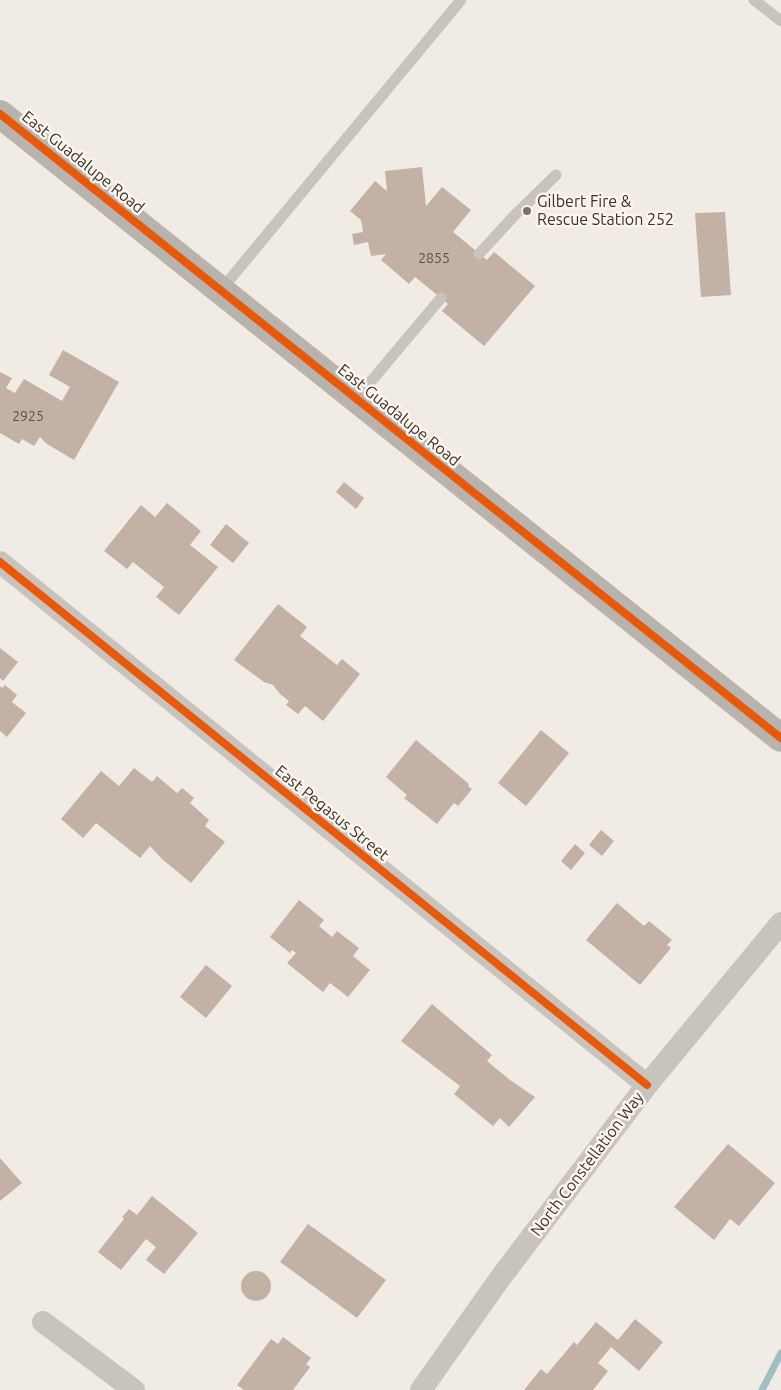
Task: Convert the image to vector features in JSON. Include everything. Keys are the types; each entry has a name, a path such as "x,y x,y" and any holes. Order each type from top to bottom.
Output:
{"main road":[{"name":"East Guadalupe Road","path":"0,114 781,738"}],"street":[{"name":"East Pegasus Street","path":"0,562 647,1085"},
{"name":"North Constellation Way","path":"421,1390 501,1277 647,1085 781,923"},
{"path":"44,1322 134,1390"}],"lane":[{"path":"221,290 461,0"},
{"path":"754,0 781,20"},
{"path":"479,254 556,175"},
{"path":"356,398 441,298"}],"building":[{"path":"422,167 426,206 442,187 471,210 453,232 487,260 494,252 535,286 484,346 442,311 448,304 441,298 415,277 409,284 381,260 386,254 371,256 368,242 354,245 352,234 363,232 361,220 350,211 375,181 387,191 385,171"},
{"path":"725,212 731,295 701,297 695,213"},
{"path":"63,350 119,382 74,460 47,444 40,437 34,446 22,439 19,444 0,433 0,372 12,378 6,388 15,393 24,379 62,401 70,387 49,375"},
{"path":"344,482 364,498 356,509 336,492"},
{"path":"167,503 201,531 190,545 218,567 179,615 156,597 164,587 133,562 127,569 104,551 141,505 155,517"},
{"path":"226,524 249,543 233,563 210,545"},
{"path":"278,604 307,627 300,636 337,665 342,659 360,674 323,721 305,706 298,714 286,705 289,701 273,685 264,682 234,660"},
{"path":"0,648 18,662 3,681 0,678"},
{"path":"5,685 17,695 12,702 26,713 7,737 0,731 0,686 2,688"},
{"path":"541,730 569,753 526,806 498,783"},
{"path":"416,740 469,784 468,786 472,789 458,806 454,803 437,824 404,798 407,795 386,777"},
{"path":"134,768 152,782 157,776 177,793 182,788 194,798 190,803 209,820 205,826 225,842 191,883 162,859 150,846 140,858 96,823 83,838 61,819 101,771 119,786"},
{"path":"601,830 614,841 602,856 589,845"},
{"path":"575,844 585,853 571,870 561,861"},
{"path":"299,900 324,920 319,926 332,937 337,931 359,948 353,956 370,970 348,997 330,983 323,992 287,963 296,953 292,950 290,953 270,937"},
{"path":"617,903 644,926 649,921 672,940 667,945 671,948 640,985 586,940"},
{"path":"206,965 232,986 206,1018 180,997"},
{"path":"432,1004 492,1055 487,1061 535,1097 509,1127 500,1118 493,1126 454,1094 460,1086 401,1041"},
{"path":"728,1144 775,1183 739,1226 730,1219 714,1240 674,1207"},
{"path":"0,1158 22,1183 0,1201"},
{"path":"152,1196 198,1233 164,1274 146,1260 156,1247 146,1239 121,1270 98,1252 124,1219 122,1217 129,1209 137,1215"},
{"path":"308,1224 386,1280 357,1318 280,1262"},
{"path":"256,1271 267,1275 271,1286 267,1297 256,1301 245,1297 241,1286 245,1275"},
{"path":"635,1319 663,1342 639,1371 611,1347 598,1363 608,1371 593,1390 524,1390 541,1369 547,1374 574,1342 577,1345 596,1322 618,1340"},
{"path":"283,1337 311,1358 306,1364 310,1367 293,1390 244,1390 237,1385 271,1339 278,1344"}],"waterway":[{"path":"762,1390 781,1353"}],"cycle path":[{"path":"0,114 781,738"},
{"path":"0,562 647,1085"}],"place":[{"name":"Gilbert Fire & Rescue Station 252","path":"527,211"}]}
